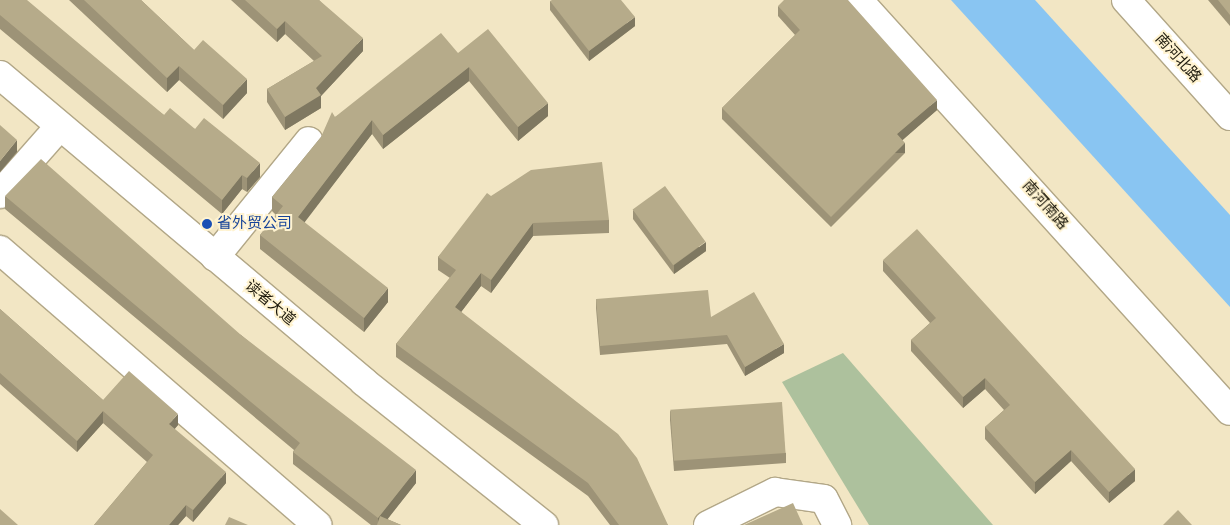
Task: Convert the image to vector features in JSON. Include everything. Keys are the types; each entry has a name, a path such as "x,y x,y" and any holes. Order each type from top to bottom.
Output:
{"street":[{"name":"南河南路","path":"858,0 1230,412"},
{"name":"南河北路","path":"1126,0 1230,116"},
{"name":"读者大道","path":"0,75 59,127 215,257 544,525"},
{"path":"0,194 59,127"},
{"path":"215,257 309,141"},
{"path":"0,250 317,525"},
{"path":"708,525 774,492 824,499 837,525"}],"green space":[{"path":"843,353 993,525 869,525 782,382"}],"water":[{"path":"951,0 1035,0 1230,215 1230,307"}],"building":[{"path":"0,0 27,0 164,115 170,108 195,129 204,118 260,163 247,178 242,175 222,200 0,15"},
{"path":"84,0 141,0 194,50 203,40 247,79 223,105 179,66 167,78"},
{"path":"245,0 319,0 363,38 316,88 321,95 285,117 267,89 322,56 285,21 277,29"},
{"path":"621,0 635,17 589,51 550,1"},
{"path":"784,0 848,0 937,100 897,134 905,143 831,217 722,108 800,30 778,6"},
{"path":"1218,0 1230,0 1230,15"},
{"path":"488,29 548,103 518,127 469,67 383,135 372,120 298,217 388,288 364,318 260,235 283,206 272,197 321,137 332,112 335,117 441,33 458,53"},
{"path":"0,125 17,140 0,161"},
{"path":"41,159 241,335 416,470 378,518 293,452 300,443 5,196"},
{"path":"602,162 609,220 533,223 491,280 481,273 455,307 618,434 637,458 668,525 619,525 588,483 396,344 456,270 438,257 487,193 491,196 531,170"},
{"path":"665,186 706,242 673,265 633,210"},
{"path":"917,229 1135,469 1109,492 1071,450 1035,482 985,427 1010,405 985,378 963,397 911,340 936,318 883,260"},
{"path":"708,290 711,317 754,292 784,344 745,367 727,335 600,346 596,299"},
{"path":"0,309 103,400 129,371 178,414 169,424 226,472 193,510 186,505 169,525 94,525 153,455 103,411 77,441 0,373"},
{"path":"782,402 786,453 674,461 670,410"},
{"path":"793,503 803,525 744,525"},
{"path":"0,509 18,525 0,525"},
{"path":"1178,510 1192,525 1163,525"},
{"path":"380,516 401,525 377,525"},
{"path":"229,517 248,525 225,525"}],"place":[{"name":"省外贸公司","path":"207,224"}]}
